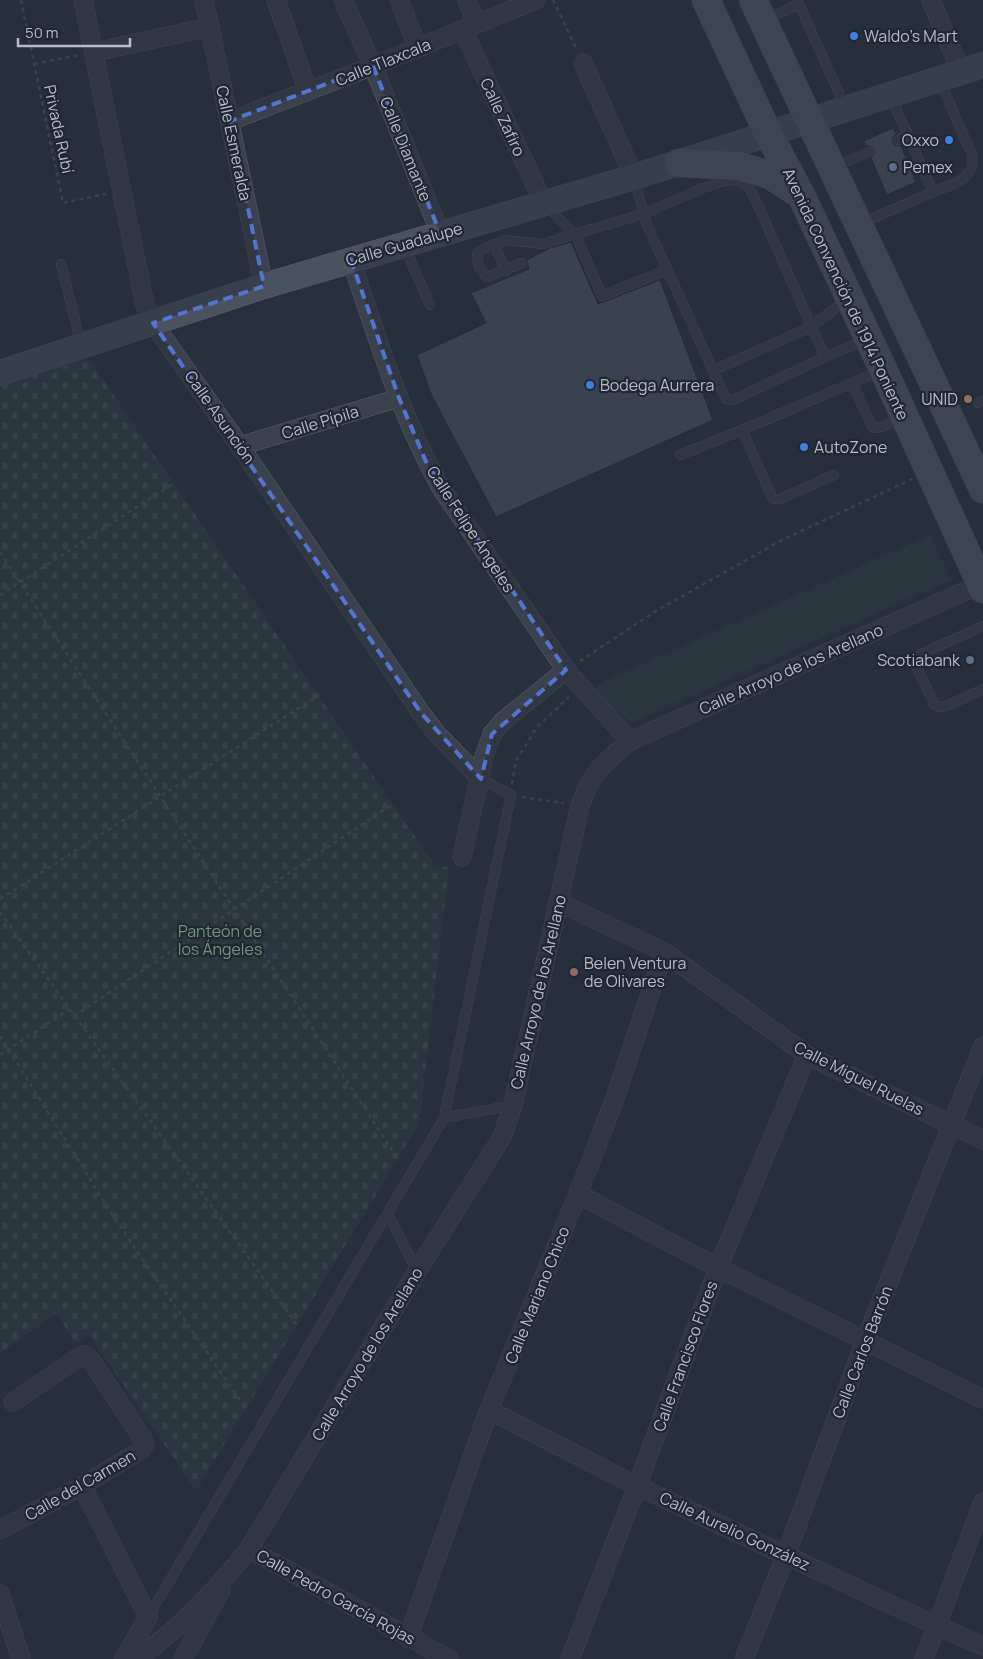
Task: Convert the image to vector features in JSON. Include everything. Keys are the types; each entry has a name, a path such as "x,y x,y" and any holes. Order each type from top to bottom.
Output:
{"main road":[{"name":"Avenida Convención de 1914 Poniente","path":"706,0 768,133 801,195 883,369 982,587"},
{"path":"758,11 982,486"},
{"path":"679,162 739,166 770,175 801,195"}],"street":[{"name":"Calle Asunción","path":"82,0 145,305 153,323 240,446 421,713 438,734 481,779"},
{"path":"276,0 308,91"},
{"name":"Calle Diamante","path":"343,0 373,66 440,233"},
{"path":"399,0 418,48"},
{"name":"Calle Zafiro","path":"466,0 469,27 544,204"},
{"path":"931,0 961,72"},
{"name":"Calle Esmeralda","path":"208,1 210,27 264,286"},
{"name":"Calle Tlaxcala","path":"230,121 373,66 530,1"},
{"path":"94,52 210,27"},
{"path":"583,63 634,177"},
{"name":"Calle Guadalupe","path":"5,368 82,346 264,286 634,177 961,72"},
{"name":"Calle Felipe Ángeles","path":"351,260 399,398 427,464 441,488 566,670 630,741"},
{"name":"Calle Pípila","path":"240,446 399,398"},
{"name":"Calle Arroyo de los Arellano","path":"136,1659 178,1626 234,1568 249,1549 417,1271 502,1137 513,1105 580,806 596,772 630,741 982,587"},
{"path":"462,857 481,779 484,757 492,734 503,721 566,670"},
{"name":"Calle Miguel Ruelas","path":"558,902 664,952 807,1055 983,1140"},
{"name":"Calle Mariano Chico","path":"408,1638 490,1410 614,1101 664,952"},
{"name":"Calle Carlos Barrón","path":"744,1659 786,1555 865,1341 983,1046"},
{"name":"Calle Francisco Flores","path":"570,1659 718,1268 807,1055"},
{"path":"578,1194 718,1268 983,1399"},
{"name":"Calle del Carmen","path":"0,1530 82,1486 141,1450 145,1444 91,1360 84,1356 76,1359 13,1402"},
{"name":"Calle Aurelio González","path":"490,1410 637,1486 983,1646"},
{"path":"82,1486 148,1617 124,1659"},
{"path":"924,1659 983,1502"},
{"name":"Calle Pedro García Rojas","path":"249,1549 449,1659"},
{"name":"Calle Arroyo de los Arellano","path":"183,1659 234,1568"},
{"path":"0,1594 20,1659"}],"lane":[{"path":"758,11 799,4 846,109"},
{"path":"859,224 965,178 970,173 973,164 961,72"},
{"path":"890,95 933,192"},
{"path":"898,140 908,135"},
{"path":"832,168 869,152"},
{"path":"634,177 643,214 726,399 733,400 868,339"},
{"path":"522,263 488,277 479,267 477,254 505,240 543,244 643,214 712,184 729,180 742,182 750,189 757,203 825,357"},
{"path":"544,204 575,234 602,296 667,270"},
{"path":"403,244 430,306"},
{"path":"494,244 506,270"},
{"path":"61,264 82,346"},
{"path":"712,370 811,327 849,299"},
{"path":"680,455 883,369"},
{"path":"852,383 872,426 875,428 904,417"},
{"path":"742,430 772,497 775,499 780,499 834,476"},
{"path":"983,626 915,658 916,666 934,704 939,708 983,688"},
{"path":"148,1617 444,1118 510,795 481,779"},
{"path":"444,1118 513,1105"},
{"path":"388,1214 417,1271"}],"path":[{"name":"Privada Rubí","path":"20,0 63,203 122,191"},
{"path":"552,0 583,63"},
{"path":"34,64 94,52"},
{"path":"566,670 656,611 780,541 929,470"},
{"path":"0,595 174,483"},
{"path":"0,552 398,1159"},
{"path":"580,687 537,727 516,761 510,795 580,806"},
{"path":"0,899 319,695"},
{"path":"74,1016 393,804"},
{"path":"0,912 296,1325"},
{"path":"0,1056 70,1009"},
{"path":"0,1036 115,1219 246,1409"}],"highlighted area":[{"path":"373,66 440,233 351,260 399,398 427,464 566,670 492,734 481,779 421,713 153,323 264,286 230,121"}],"green space":[{"name":"Panteón de los Ángeles","path":"89,359 435,866 449,867 419,1124 196,1491 90,1336 74,1344 57,1313 0,1353 0,385"},
{"path":"930,535 951,580 632,723 601,699 594,691 598,684"}],"building":[{"name":"Pemex","path":"893,128 896,134 892,142 895,145 901,146 916,182 887,195 871,158 875,153 874,149 866,146 864,141"},
{"path":"571,242 598,304 660,280 713,420 496,517 431,394 417,355 486,323 471,293 529,269 527,260 550,248"}],"place":[{"name":"Waldo's Mart","path":"854,36"},
{"name":"Oxxo","path":"949,140"},
{"name":"Pemex","path":"893,167"},
{"name":"Bodega Aurrera","path":"590,385"},
{"name":"UNID","path":"968,399"},
{"name":"AutoZone","path":"804,447"},
{"name":"Scotiabank","path":"970,660"},
{"name":"Belen Ventura de Olivares","path":"574,972"}]}
